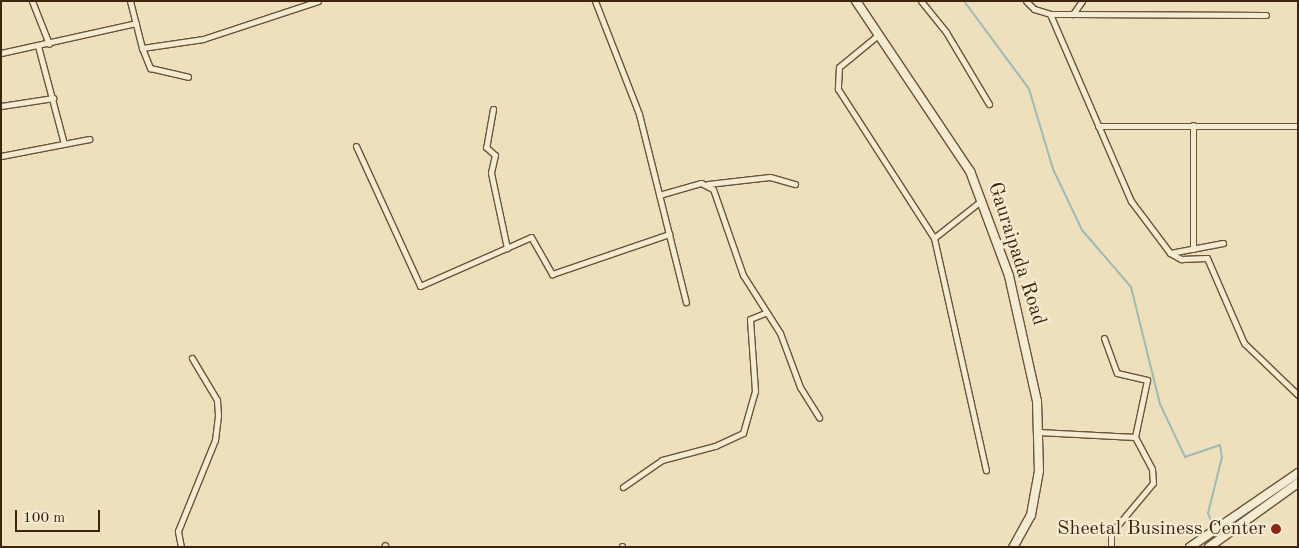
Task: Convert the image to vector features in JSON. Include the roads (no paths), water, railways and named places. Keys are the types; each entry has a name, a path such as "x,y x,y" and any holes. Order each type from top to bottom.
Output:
{"street":[{"path":"32,1 49,44"},
{"path":"130,1 142,48 150,68 188,77"},
{"path":"142,48 203,39 318,1"},
{"path":"595,1 638,114 686,302"},
{"name":"Gauraipada Road","path":"856,1 970,170 983,199 1026,340 1038,432 1039,471 1031,515 1014,547"},
{"path":"920,1 946,32 990,104"},
{"path":"1026,1 1034,9 1050,14 1266,15"},
{"path":"1072,14 1082,1"},
{"path":"1050,14 1126,193 1170,253 1181,259 1207,258 1244,343 1298,394"},
{"path":"1,53 49,44 136,23"},
{"path":"878,34 839,66 838,89 934,238 986,470"},
{"path":"38,46 64,144"},
{"path":"1,106 53,98"},
{"path":"493,109 486,147 495,155 491,173 507,248"},
{"path":"1193,125 1193,249"},
{"path":"1098,126 1298,126"},
{"path":"1,156 89,139"},
{"path":"356,146 420,286 532,237 552,274 669,234"},
{"path":"659,195 708,184 770,177 795,184"},
{"path":"708,184 743,275 767,312 819,418"},
{"path":"934,238 983,199"},
{"path":"1170,253 1223,243"},
{"path":"624,487 662,460 715,446 743,433 755,391 750,320 767,312"},
{"path":"1104,338 1117,373 1147,380 1135,437 1152,469 1153,482 1111,533 1111,547"},
{"path":"181,547 178,531 214,440 218,415 217,400 192,358"},
{"path":"1038,432 1135,437"},
{"path":"1190,547 1298,473"},
{"path":"1215,542 1298,483"}],"waterway":[{"path":"964,1 1029,89 1053,169 1082,230 1131,287 1160,404 1185,457 1220,445 1222,457 1208,513 1214,528"},
{"path":"1218,542 1220,547"}],"place":[{"name":"Sheetal Business Center","path":"1276,529"}]}
